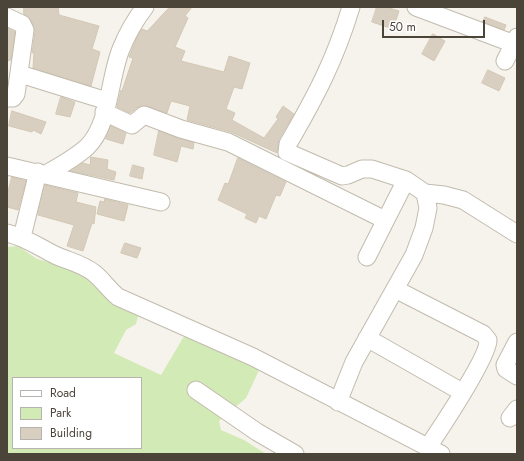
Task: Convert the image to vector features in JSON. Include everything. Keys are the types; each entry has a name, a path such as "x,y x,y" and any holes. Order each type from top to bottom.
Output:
{"street":[{"path":"145,7 134,22 120,50 96,134 88,146 64,164 42,173 14,235 55,255 87,268 98,276 108,289 118,297 253,357 435,451 462,392 489,345 486,336 395,289"},
{"path":"350,7 333,61 318,92 288,144 287,152 342,176 367,168 406,180 425,193 444,195 463,200 517,234"},
{"path":"416,7 516,42 505,61"},
{"path":"7,17 22,24 25,30 16,94 13,98 7,98"},
{"path":"20,74 105,106 132,125 144,115 180,129 228,142 385,220"},
{"path":"7,166 161,202"},
{"path":"367,257 406,180"},
{"path":"338,402 354,362 414,255 424,228 428,208 425,193"},
{"path":"367,338 462,392"},
{"path":"517,342 505,365 506,368 517,376"},
{"path":"196,390 257,432 295,454"}],"green space":[{"path":"18,246 37,259 72,268 139,312 136,324 126,330 114,353 161,375 186,333 261,366 246,398 219,421 221,430 244,440 266,454 7,454 7,247"}],"building":[{"path":"24,7 58,7 59,15 99,26 92,49 100,52 91,86 33,68 34,52 32,53 35,31 31,20 24,14"},
{"path":"170,7 192,7 185,16 188,18 175,47 185,51 181,61 224,72 229,56 250,63 242,89 234,87 226,109 235,113 232,120 264,138 278,119 276,117 283,106 294,114 279,139 277,153 231,132 187,120 190,106 171,101 167,113 147,106 138,107 130,113 117,107 121,90 122,91 133,58 129,57 137,37 142,29 147,31"},
{"path":"377,7 386,7 399,11 393,29 372,22"},
{"path":"485,17 506,25 504,30 483,22"},
{"path":"7,28 15,32 11,60 7,61"},
{"path":"433,34 445,41 434,61 422,54"},
{"path":"488,70 505,78 499,91 482,83"},
{"path":"61,97 75,102 70,117 56,114"},
{"path":"12,111 46,122 41,134 33,130 32,132 9,126"},
{"path":"111,126 126,133 123,144 106,139"},
{"path":"159,131 194,143 193,149 181,146 177,162 154,155"},
{"path":"91,157 108,160 107,169 116,172 114,180 71,171 83,163 90,165"},
{"path":"238,158 286,182 280,196 276,195 266,219 259,216 256,223 245,218 247,214 218,200 225,183 228,184"},
{"path":"133,165 144,168 142,179 130,176"},
{"path":"12,177 26,181 18,210 7,207 7,196"},
{"path":"45,185 78,193 76,202 96,207 94,224 92,223 83,251 67,246 74,225 38,215"},
{"path":"105,199 128,205 124,221 97,214 100,201 104,202"},
{"path":"125,243 141,248 137,258 121,253"}]}
